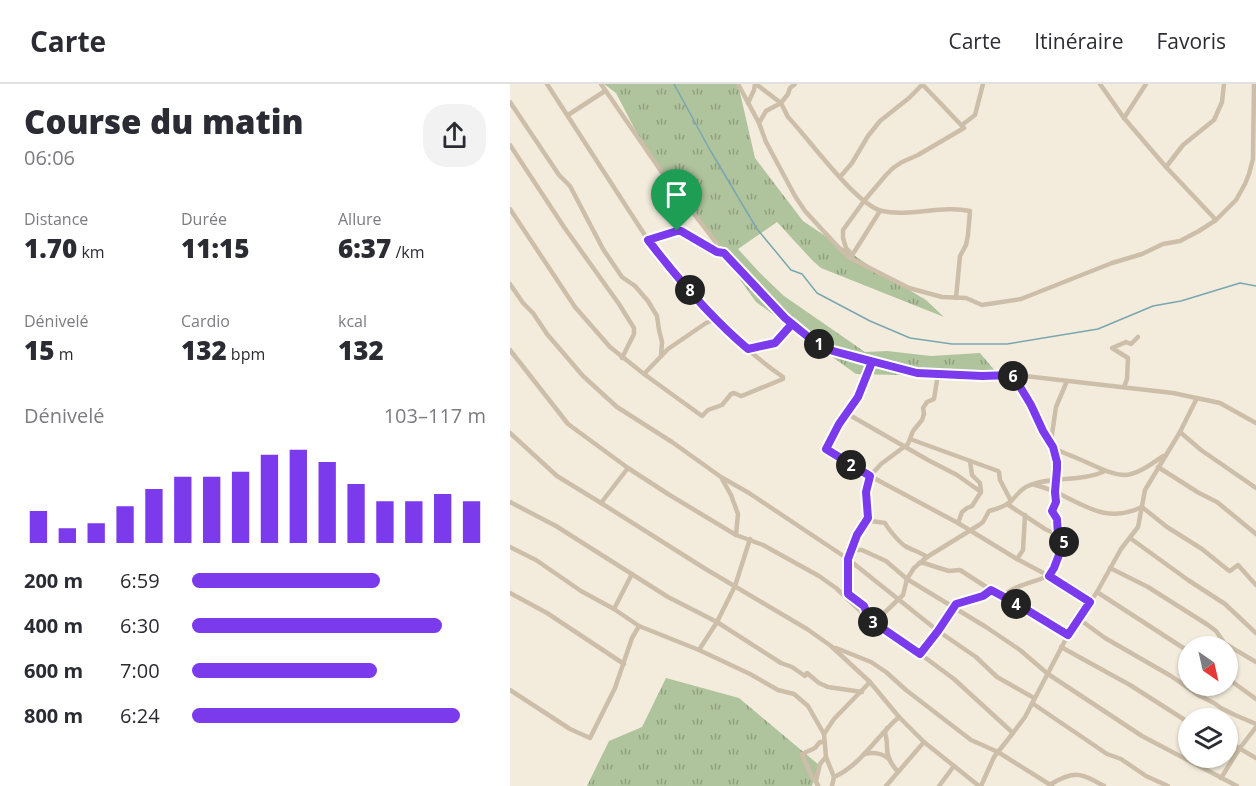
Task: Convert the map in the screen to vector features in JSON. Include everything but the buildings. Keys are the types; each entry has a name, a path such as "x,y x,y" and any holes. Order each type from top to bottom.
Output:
{"street":[{"path":"510,209 575,307 610,347 687,407 703,416 708,410 722,405 731,394 741,396 783,379 717,320 648,240 547,84"},
{"path":"601,84 654,162 724,253 792,324 812,340 833,351 917,373 1013,375 1173,393 1220,403 1256,423"},
{"path":"738,84 759,123 766,142 800,203 824,233 851,256 909,288 942,297 966,298 982,304 1020,299 1163,244 1179,241 1216,220 1241,193 1251,167 1254,140 1254,84"},
{"path":"748,103 756,84 781,103 788,117 850,189 880,211 970,211 966,245 960,256 956,298"},
{"path":"759,123 766,111 781,103 795,84"},
{"path":"840,177 880,121 923,84 964,128 893,168 864,201 843,230 846,248 851,256"},
{"path":"962,125 975,115 983,84"},
{"path":"1100,84 1124,118 1216,220"},
{"path":"1124,118 1146,84"},
{"path":"1166,167 1183,145 1214,120 1222,102 1224,84"},
{"path":"568,115 605,91"},
{"path":"510,102 559,175 570,186 603,249 622,277 635,286 657,316 662,342 661,356"},
{"path":"510,145 634,328 634,334 622,358"},
{"path":"851,256 880,211"},
{"path":"648,240 681,231 717,252 724,253"},
{"path":"510,284 547,334 583,375 617,407 848,559 938,631 976,657 997,677 1107,754 1168,786"},
{"path":"644,374 668,349 706,323 717,320"},
{"path":"748,349 775,343 792,324"},
{"path":"1124,387 1128,358 1112,348 1126,342 1131,344 1138,337"},
{"path":"510,350 568,424 628,468 736,535 763,545 819,576 836,588 869,619 920,654 969,692 1013,734"},
{"path":"872,362 858,397 839,424 826,449 870,476 958,523 1090,602"},
{"path":"869,619 864,606 848,594 848,559 857,535 868,518 866,492 870,476 881,464 905,447 922,420 923,408 927,402 934,399 938,374"},
{"path":"1013,375 1043,431 1052,444 1063,453 1105,471 1128,474 1166,455"},
{"path":"1058,535 1057,519 1052,511 1056,502 1057,462 1052,444 1056,407 1067,381"},
{"path":"510,433 557,476 831,646 870,682 898,717 924,742 980,786 991,763 1013,734 1033,701 1068,635 1097,592 1121,549 1138,527 1144,490 1180,432 1197,398"},
{"path":"846,413 957,475 981,492"},
{"path":"1180,432 1201,450 1256,488"},
{"path":"910,439 999,472 1009,503 1065,539 1049,576 1007,592 1003,597"},
{"path":"958,523 962,512 972,506 981,492 980,483 972,475 970,461"},
{"path":"1158,467 1217,502 1256,534"},
{"path":"601,503 628,468"},
{"path":"877,625 881,616 903,595 907,579 919,563 983,522 989,511 1009,503 1024,488 1032,485 1105,471"},
{"path":"721,477 738,514 736,535"},
{"path":"1032,485 1055,492 1099,513 1122,514 1142,507"},
{"path":"510,502 556,526 668,597 717,622 780,663 792,667 805,676 807,674 828,687 862,692"},
{"path":"1142,507 1228,570 1238,565 1256,585"},
{"path":"1017,559 1023,550 1025,515"},
{"path":"866,522 871,520 885,523 903,545 927,557"},
{"path":"1130,538 1225,604 1256,633"},
{"path":"699,650 717,622 735,586 750,539"},
{"path":"510,547 536,560 581,591 639,626 699,650 778,690 794,694 808,706 824,734 826,758 834,777 832,786"},
{"path":"851,550 862,550 886,561 907,579 1020,650 1048,674 1142,736 1237,786"},
{"path":"919,563 949,571 960,570 1068,635"},
{"path":"1110,568 1148,587 1196,616 1216,631 1218,636"},
{"path":"614,609 633,574"},
{"path":"920,654 950,614 953,606 983,596 991,590"},
{"path":"1097,592 1178,645"},
{"path":"510,593 547,613 624,664"},
{"path":"1079,619 1105,638 1165,672 1198,695 1256,725 1221,778"},
{"path":"510,690 570,729 590,738 602,716 624,664 632,638 639,626"},
{"path":"831,646 871,662 971,740 998,752 1052,785 1065,776 1082,775 1104,786"},
{"path":"1061,647 1130,685 1178,716"},
{"path":"1238,653 1256,662"},
{"path":"824,734 834,718 870,682"},
{"path":"1238,686 1256,699"},
{"path":"834,777 844,773 898,717"},
{"path":"886,728 889,759"},
{"path":"818,786 802,754 812,750 820,742 825,742"},
{"path":"886,786 924,742"},
{"path":"1240,748 1256,758"},
{"path":"864,754 876,753 886,756 898,772"},
{"path":"818,786 816,781 820,764 826,758"},
{"path":"939,786 954,766"}],"green space":[{"path":"604,84 738,84 755,158 803,221 879,272 926,300 944,317 821,268 777,222 738,249 784,296 865,352 887,351 931,356 980,353 996,372 982,377 856,374 756,302 642,143 616,93"},
{"path":"666,678 739,698 819,765 812,786 587,786 609,741 642,727"}],"waterway":[{"path":"674,84 757,229 791,270 802,274 817,293 870,321 910,338 952,344 1007,344 1098,329 1153,306 1181,301 1240,283 1256,286"}],"route":[{"path":"677,231 648,240 717,320 748,349 775,343 792,324 812,340 833,351 917,373 1013,375 1043,431 1051,441 1057,462 1056,502 1052,513 1057,519 1058,535 1065,539 1049,576 1090,602 1068,635 991,590 983,596 953,606 950,614 920,654 869,619 864,606 848,594 848,559 857,535 868,518 866,492 870,476 826,449 839,424 858,397 872,362 833,351 812,340 785,318 724,253 717,252 681,231 677,231"}]}
